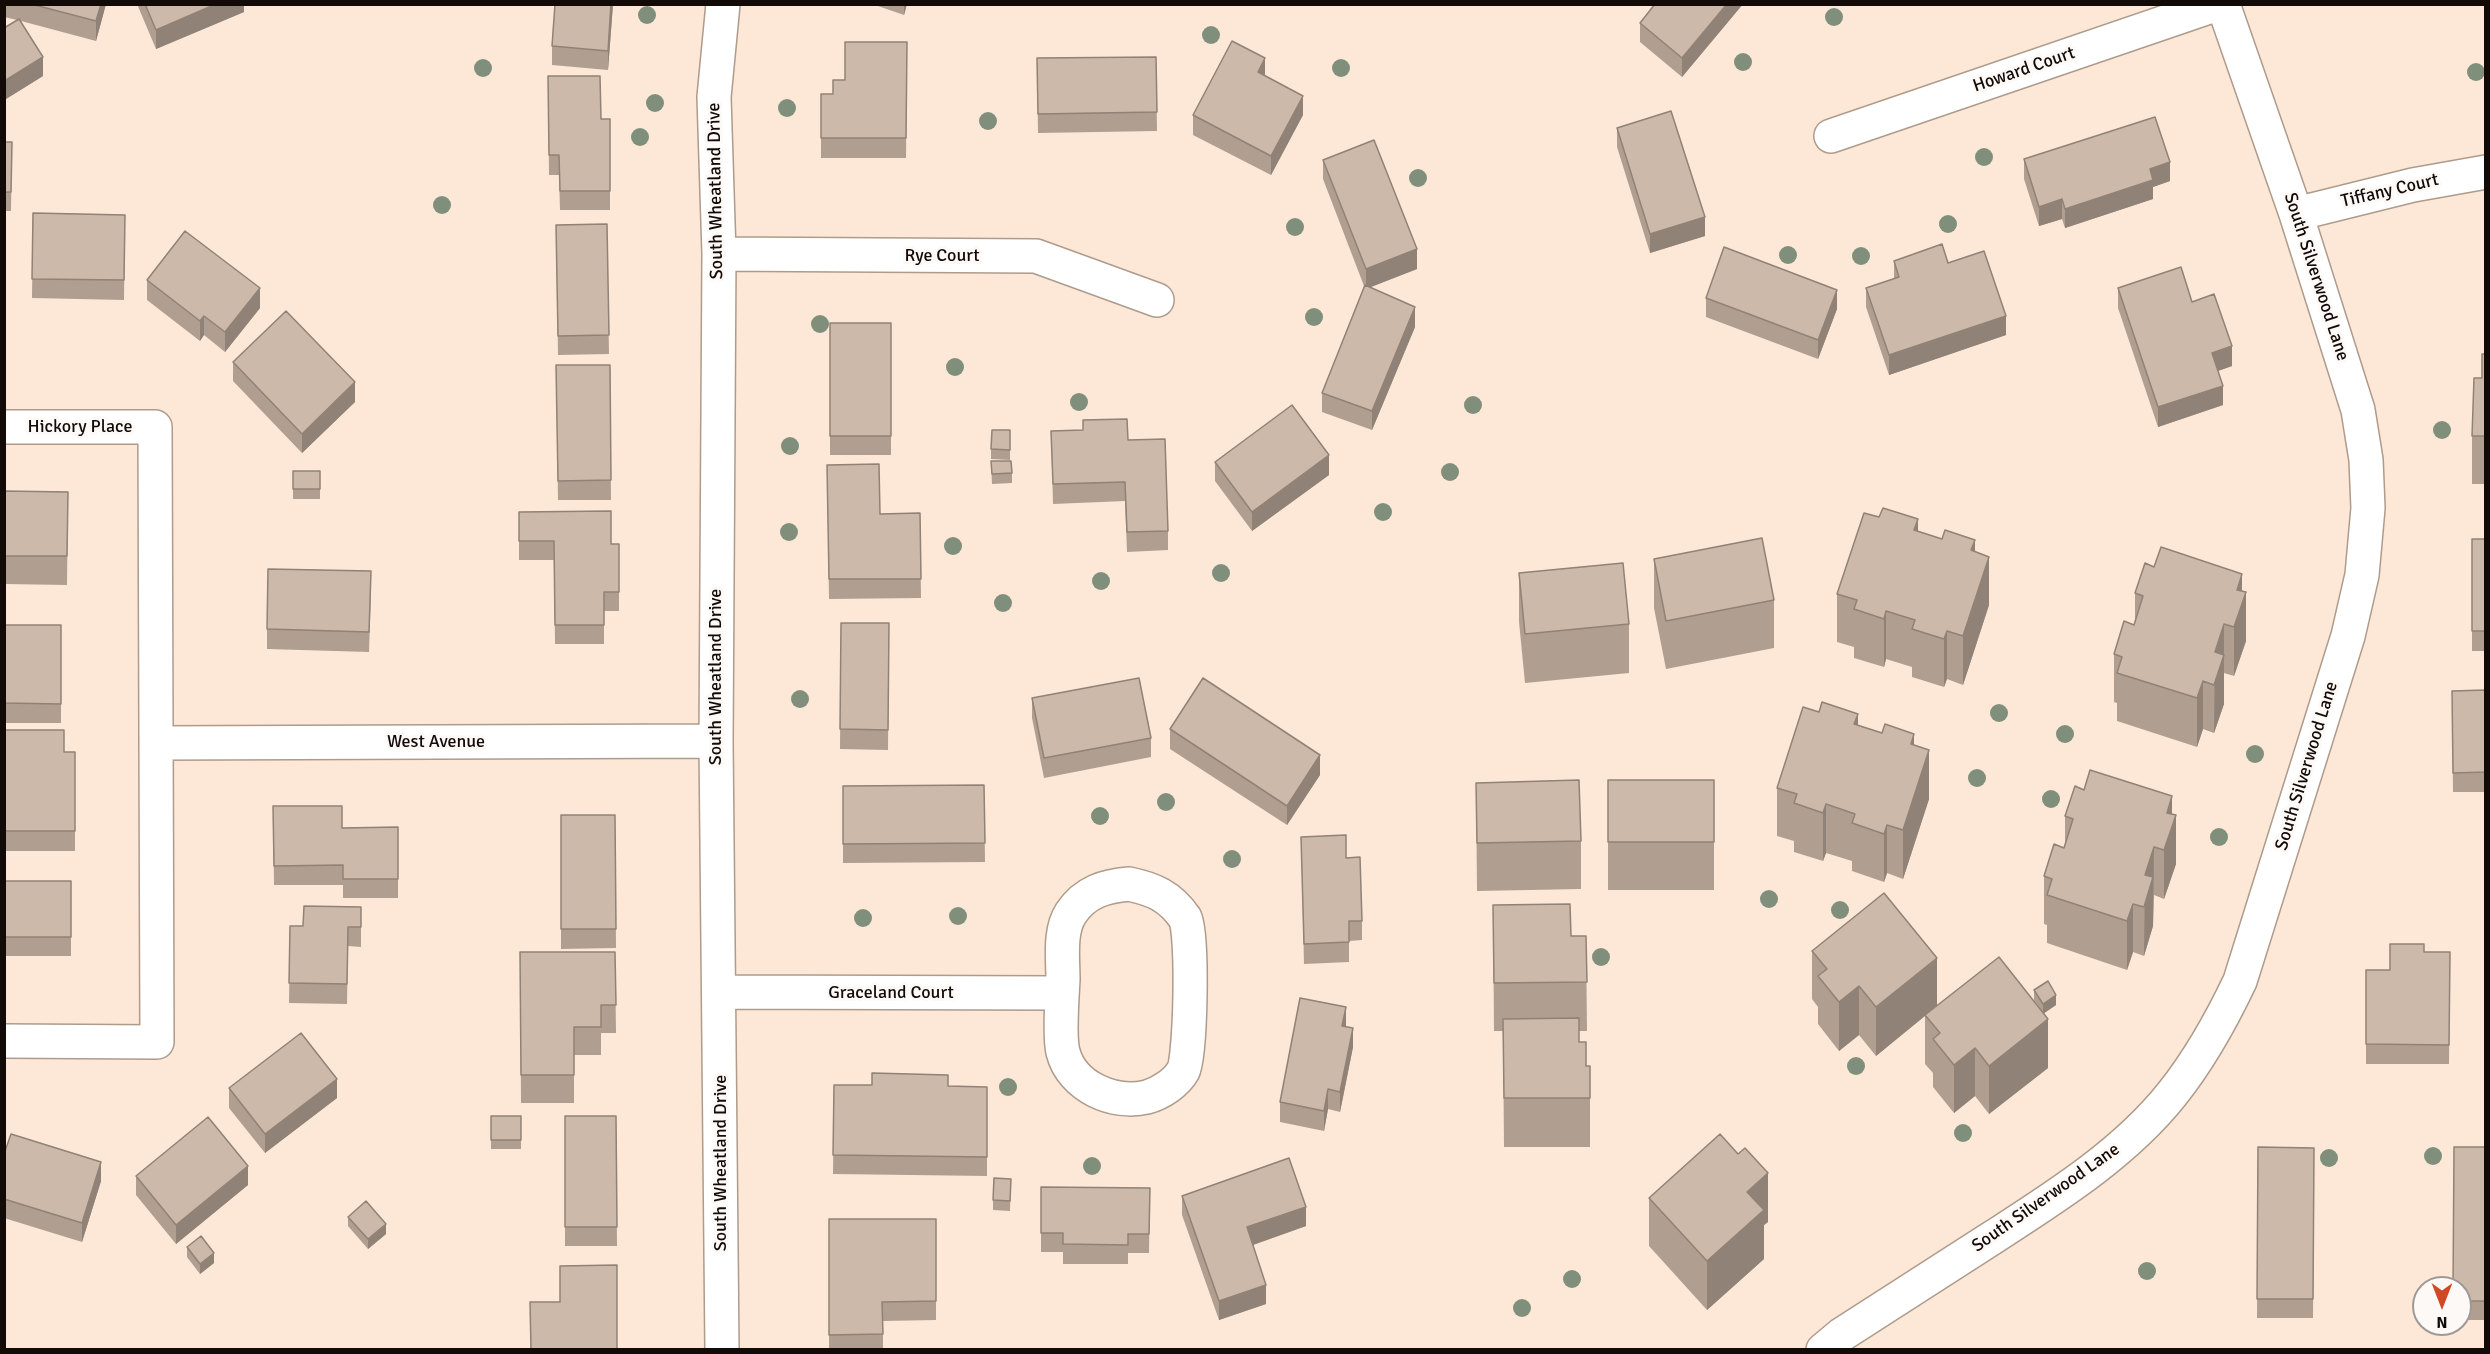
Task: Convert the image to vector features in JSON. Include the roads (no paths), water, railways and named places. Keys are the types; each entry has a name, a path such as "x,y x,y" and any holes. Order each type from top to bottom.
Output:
{"street":[{"name":"South Wheatland Drive","path":"722,1350 716,741 718,254 714,97 723,4"},
{"name":"Howard Court","path":"1831,136 2218,4"},
{"name":"South Silverwood Lane","path":"1823,1350 1841,1335 2033,1211 2131,1137 2171,1095 2223,1018 2240,981 2348,636 2362,575 2368,508 2366,460 2358,410 2296,214 2223,4"},
{"name":"Tiffany Court","path":"2296,214 2412,185 2486,172"},
{"name":"Rye Court","path":"718,254 1036,256 1157,300"},
{"name":"Hickory Place","path":"4,427 155,427 156,743"},
{"name":"West Avenue","path":"156,743 716,741"},
{"path":"4,1041 157,1042 156,743"},
{"path":"1129,884 1152,889 1161,893 1186,920 1190,939 1188,1051 1183,1070 1168,1087 1147,1097 1124,1097 1106,1095 1089,1087 1073,1072 1063,1052 1062,993 1063,937 1070,914 1086,896 1105,886 1129,884"},
{"name":"Graceland Court","path":"720,992 1062,993"}]}
